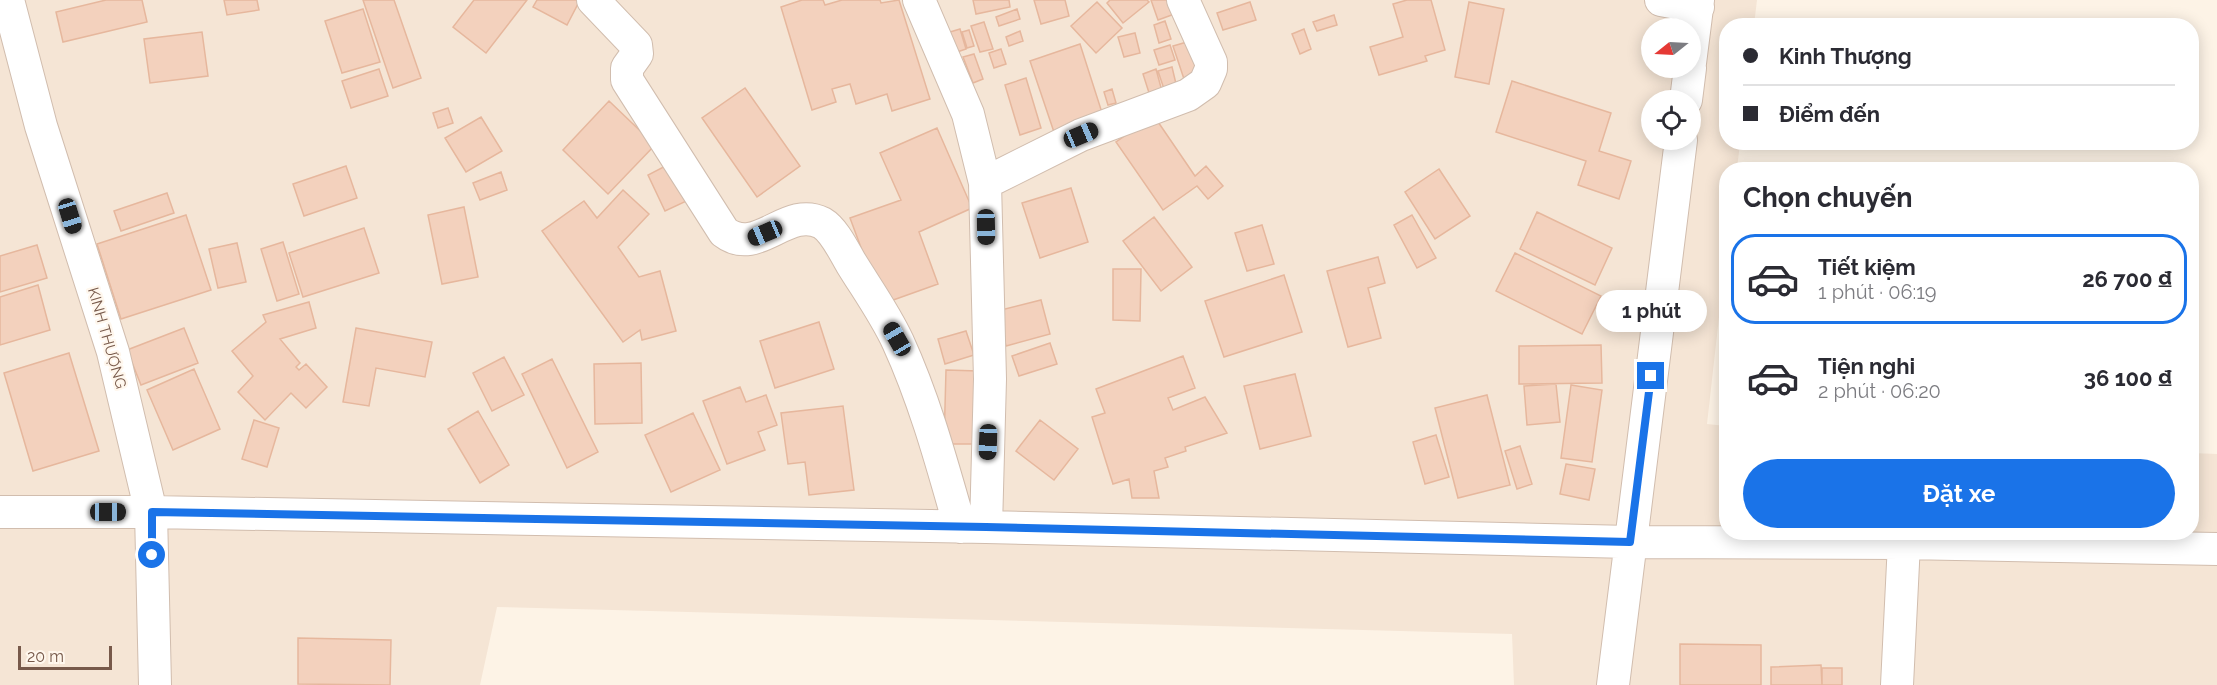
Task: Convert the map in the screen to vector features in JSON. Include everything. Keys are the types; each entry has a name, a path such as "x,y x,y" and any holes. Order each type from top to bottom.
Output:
{"street":[{"name":"KINH THƯỢNG","path":"8,0 41,126 112,352 152,512 155,685"},
{"path":"593,0 636,45 637,54 626,72 627,80 724,232 733,239 745,241 795,220 809,219 827,227 897,339 973,527"},
{"path":"920,0 968,114 985,183 990,379 973,527"},
{"path":"985,183 1081,135 1200,88 1211,69 1211,62 1183,0"},
{"path":"1660,0 1698,4"},
{"path":"1613,685 1680,150"},
{"path":"0,513 152,512 1630,542 1904,543 2217,549"},
{"path":"1897,685 1904,543"}],"shaded area":[{"path":"0,0 1757,0 1755,18 1719,18 1719,150 1739,150 1738,162 1719,162 1719,317 1707,424 1719,425 1719,540 2199,540 2199,453 2217,454 2217,685 1514,685 1512,634 497,607 480,685 0,685"}],"building":[{"path":"106,0 142,0 147,22 63,42 56,12"},
{"path":"224,0 257,0 259,10 227,15"},
{"path":"363,0 394,0 421,78 393,88"},
{"path":"474,0 527,0 486,53 453,27"},
{"path":"537,0 580,0 567,25 533,7"},
{"path":"802,0 823,0 825,5 842,0 880,0 881,3 899,0 930,99 892,111 887,94 856,104 850,84 832,89 836,102 812,110 781,7"},
{"path":"973,0 1009,0 1010,7 976,14"},
{"path":"1034,0 1065,0 1069,16 1041,24"},
{"path":"1110,0 1147,0 1149,2 1123,23 1107,3"},
{"path":"1151,0 1176,0 1180,12 1158,20"},
{"path":"1407,0 1431,0 1445,50 1425,56 1427,61 1379,75 1370,47 1403,37 1393,4"},
{"path":"1097,2 1122,28 1096,53 1071,26"},
{"path":"1250,2 1256,20 1223,30 1217,13"},
{"path":"1469,2 1504,9 1489,84 1455,77"},
{"path":"363,9 380,62 342,73 325,21"},
{"path":"1017,9 1020,19 999,26 996,17"},
{"path":"1334,15 1337,25 1317,31 1313,22"},
{"path":"1165,21 1171,39 1159,43 1154,25"},
{"path":"984,22 993,49 980,52 971,26"},
{"path":"960,29 966,49 957,52 950,32"},
{"path":"1304,29 1311,49 1300,54 1292,34"},
{"path":"969,30 974,46 967,48 962,32"},
{"path":"1020,31 1023,41 1009,46 1006,37"},
{"path":"202,32 208,76 150,83 144,39"},
{"path":"1135,33 1140,53 1124,57 1118,37"},
{"path":"1187,42 1199,74 1184,79 1173,46"},
{"path":"1080,44 1105,122 1056,138 1030,61"},
{"path":"1170,45 1175,60 1159,65 1154,50"},
{"path":"1001,49 1006,64 994,68 989,53"},
{"path":"974,54 983,79 973,83 963,57"},
{"path":"1172,67 1177,88 1165,92 1158,71"},
{"path":"379,69 388,96 351,108 342,81"},
{"path":"1156,69 1163,95 1151,99 1143,74"},
{"path":"1026,78 1041,128 1020,135 1005,85"},
{"path":"1512,81 1611,113 1599,151 1631,161 1619,199 1578,185 1586,161 1496,132"},
{"path":"745,88 800,166 757,197 702,118"},
{"path":"1112,89 1116,103 1108,105 1104,92"},
{"path":"609,101 655,145 608,194 563,150"},
{"path":"448,108 453,123 438,128 433,113"},
{"path":"1154,116 1195,176 1206,166 1223,186 1208,199 1197,186 1163,210 1116,142"},
{"path":"481,117 502,151 466,172 445,138"},
{"path":"937,128 972,208 919,232 938,284 882,304 850,218 901,200 880,153"},
{"path":"675,161 693,198 665,211 648,175"},
{"path":"346,166 357,198 304,216 293,184"},
{"path":"1439,169 1470,216 1435,239 1405,192"},
{"path":"501,172 507,190 480,200 473,183"},
{"path":"1071,188 1088,242 1040,258 1022,203"},
{"path":"623,190 649,214 618,247 639,277 660,271 676,331 642,340 640,330 623,342 542,231 584,201 597,218"},
{"path":"167,193 174,213 121,231 114,211"},
{"path":"464,207 478,277 442,284 428,215"},
{"path":"1537,212 1612,248 1595,285 1520,249"},
{"path":"186,215 211,290 121,319 97,244"},
{"path":"1412,215 1436,258 1417,268 1394,225"},
{"path":"1154,217 1192,267 1161,291 1123,241"},
{"path":"1262,225 1274,264 1247,271 1235,233"},
{"path":"364,228 379,273 303,297 289,253"},
{"path":"283,242 299,294 277,301 261,249"},
{"path":"237,243 246,282 218,288 209,249"},
{"path":"37,245 47,278 0,292 0,256"},
{"path":"1515,253 1601,296 1582,334 1496,291"},
{"path":"1378,257 1385,283 1368,288 1381,338 1348,347 1327,271"},
{"path":"1113,269 1141,269 1140,321 1113,320"},
{"path":"1284,275 1302,332 1224,357 1205,301"},
{"path":"38,285 50,330 0,345 0,297"},
{"path":"1041,300 1050,334 1006,346 997,311"},
{"path":"309,302 316,328 280,339 300,363 296,367 299,370 306,364 327,387 306,408 291,393 265,420 238,392 253,376 232,351 266,322 263,315"},
{"path":"819,322 834,369 775,388 760,341"},
{"path":"184,328 198,363 141,385 127,350"},
{"path":"356,328 432,342 425,377 376,368 369,406 343,402"},
{"path":"966,331 974,355 945,364 938,339"},
{"path":"1050,343 1057,364 1019,376 1012,356"},
{"path":"1601,345 1602,383 1519,384 1519,346"},
{"path":"69,353 99,451 33,471 4,373"},
{"path":"1183,356 1195,388 1168,398 1173,410 1205,397 1227,433 1185,447 1186,451 1165,458 1168,467 1154,471 1159,498 1132,498 1129,479 1113,484 1092,417 1105,413 1096,389"},
{"path":"504,357 524,395 492,411 473,373"},
{"path":"552,359 598,452 567,468 522,374"},
{"path":"641,363 642,423 595,424 594,364"},
{"path":"194,369 220,429 173,450 147,390"},
{"path":"946,370 978,371 975,444 944,444"},
{"path":"1295,374 1311,436 1260,449 1244,386"},
{"path":"1556,384 1560,422 1527,425 1524,386"},
{"path":"1571,385 1602,390 1592,462 1561,458"},
{"path":"740,387 746,402 766,395 777,425 758,432 765,450 727,464 703,401"},
{"path":"1487,395 1510,485 1458,498 1435,408"},
{"path":"843,406 854,490 809,495 805,462 788,464 781,413"},
{"path":"478,411 509,465 480,483 448,429"},
{"path":"693,413 720,470 671,492 645,435"},
{"path":"254,420 279,428 267,467 242,459"},
{"path":"1040,420 1078,449 1054,480 1016,451"},
{"path":"1436,435 1449,477 1425,484 1413,442"},
{"path":"1520,446 1532,484 1517,489 1505,451"},
{"path":"1566,464 1595,469 1589,500 1560,494"},
{"path":"298,638 391,640 390,685 298,684"},
{"path":"1680,644 1761,645 1761,685 1680,685"},
{"path":"1821,665 1822,685 1771,685 1771,667"},
{"path":"1822,668 1842,668 1842,685 1822,685"}],"route":[{"path":"152,555 152,512 986,527 1630,542 1651,376"}]}
